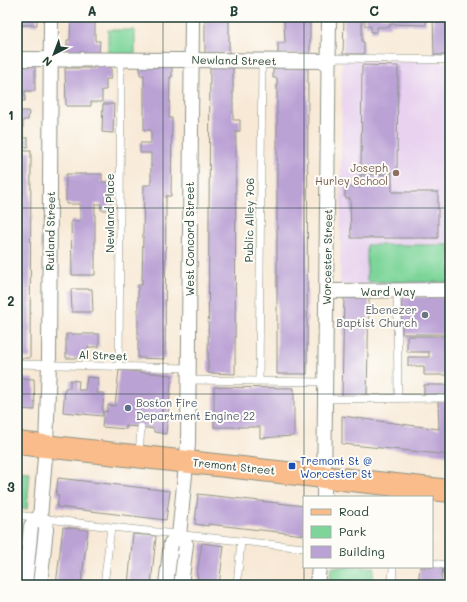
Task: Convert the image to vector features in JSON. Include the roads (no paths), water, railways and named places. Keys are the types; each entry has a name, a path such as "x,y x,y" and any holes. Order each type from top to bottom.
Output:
{"main road":[{"name":"Tremont Street","path":"17,443 46,445 187,462 324,486 450,491"}],"street":[{"name":"Rutland Street","path":"40,518 46,445 49,364 52,59 51,17"},
{"name":"West Concord Street","path":"179,536 187,462 192,17"},
{"name":"Worcester Street","path":"324,486 329,17"},
{"name":"Newland Street","path":"17,59 328,61"},
{"name":"Ward Way","path":"326,291 450,290"},
{"path":"25,585 32,526 36,519 40,518 44,520 46,529 40,585"},
{"path":"166,585 171,543 179,536 186,544 182,585"},
{"path":"317,585 319,568"}],"lane":[{"name":"Newland Street","path":"328,61 338,58 450,60"},
{"name":"Newland Place","path":"119,366 121,59"},
{"name":"Public Alley 706","path":"259,381 262,60"},
{"path":"397,291 398,399"},
{"name":"Al Street","path":"17,364 119,366 259,381 325,382"},
{"path":"325,399 450,398"},
{"path":"138,456 141,427"},
{"path":"17,515 179,536 303,548"},
{"path":"104,585 111,527"},
{"path":"237,585 242,541"},
{"path":"433,563 450,566"},
{"path":"392,585 393,568"}],"place":[{"name":"Joseph Hurley School","path":"396,173"},
{"name":"Ebenezer Baptist Church","path":"425,315"},
{"name":"Boston Fire Department Engine 22","path":"128,408"},
{"name":"Tremont St @ Worcester St","path":"292,466"}]}
